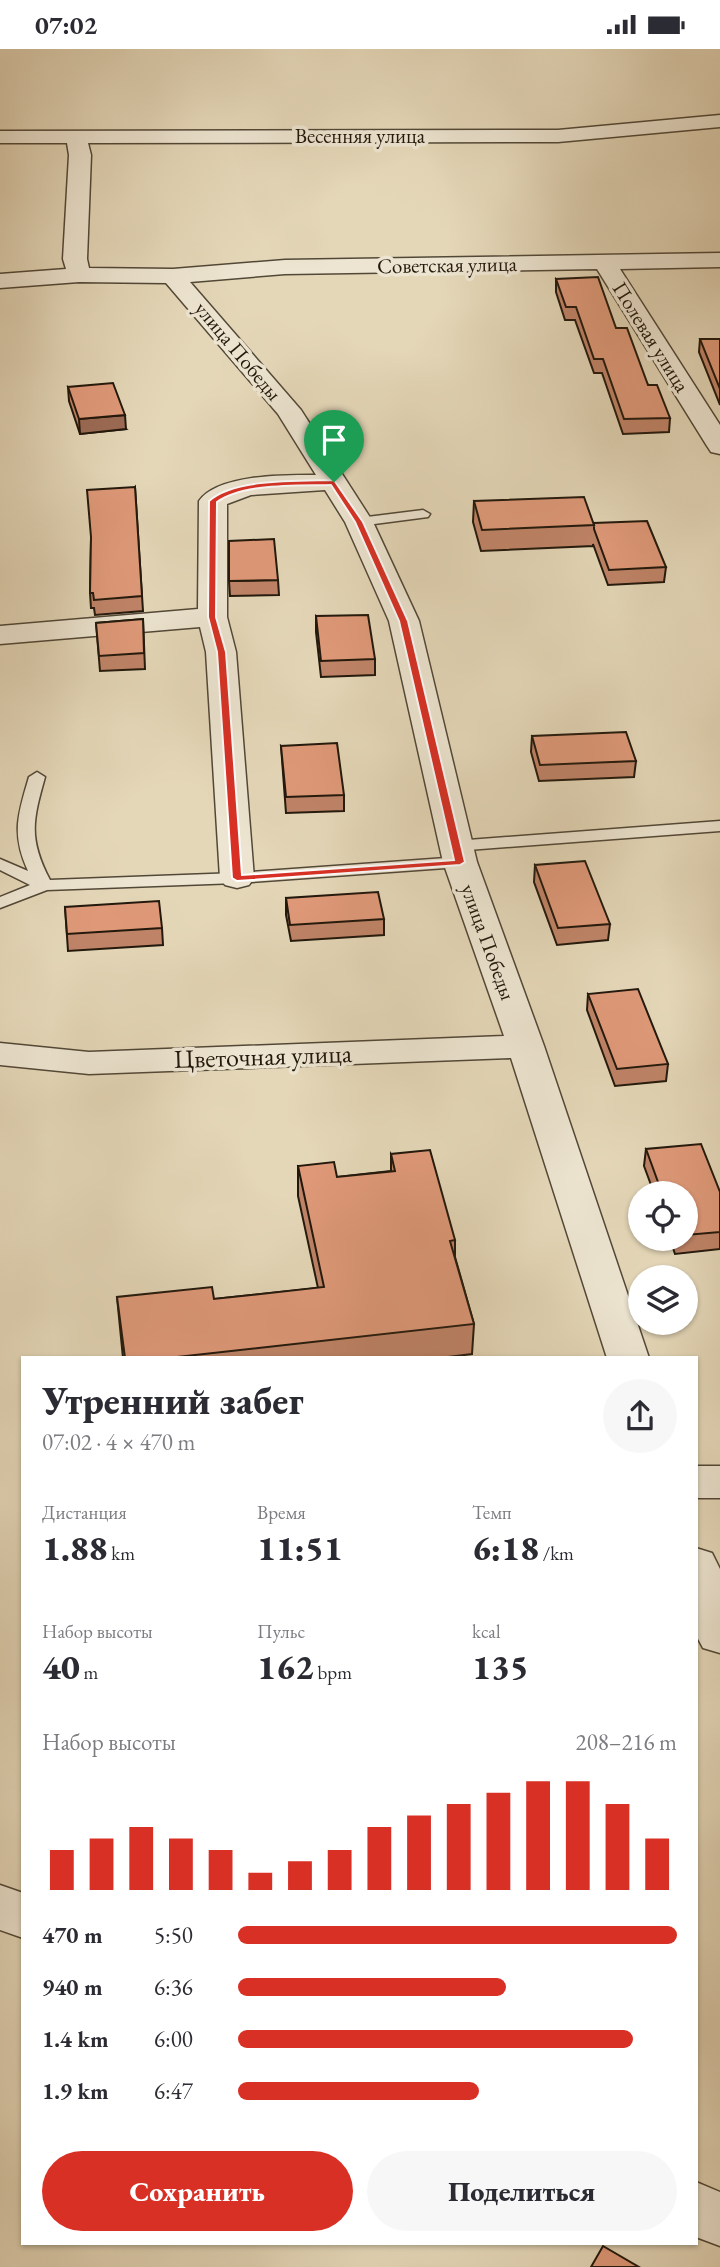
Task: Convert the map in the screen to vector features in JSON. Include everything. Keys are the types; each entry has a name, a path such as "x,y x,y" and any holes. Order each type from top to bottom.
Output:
{"street":[{"name":"Весенняя улица","path":"0,137 558,136 720,121"},
{"path":"0,281 79,275 75,259 80,155 76,136"},
{"name":"Советская улица","path":"173,276 285,267 720,260"},
{"name":"Полевая улица","path":"605,263 720,446"},
{"name":"улица Победы","path":"79,275 173,276 288,410 359,522 404,621 458,854 526,1046 627,1356"},
{"path":"237,878 221,652 212,617 213,501 216,497 271,485 334,482"},
{"path":"0,635 212,617"},
{"name":"Цветочная улица","path":"0,1055 89,1063 526,1046"},
{"path":"698,1482 720,1482"},
{"path":"698,1571 720,1635"},
{"path":"0,1906 21,1915"},
{"path":"698,2210 720,2219"}],"lane":[{"path":"359,522 423,514"},
{"path":"37,777 22,830 29,859 44,885"},
{"path":"0,903 44,885 237,878 720,826"},
{"path":"0,864 44,885"}],"building":[{"path":"598,277 616,328 627,328 648,385 657,385 670,418 624,419 603,359 594,359 576,307 566,307 556,279"},
{"path":"700,339 720,339 720,389"},
{"path":"113,383 125,415 79,419 68,387"},
{"path":"135,487 142,596 94,600 93,593 90,593 91,537 87,490"},
{"path":"584,497 594,525 482,530 474,501"},
{"path":"647,521 666,567 609,570 594,523"},
{"path":"274,539 278,580 229,581 229,541"},
{"path":"368,615 375,659 321,661 316,616"},
{"path":"143,619 144,653 99,656 96,623"},
{"path":"626,732 636,761 540,765 532,736"},
{"path":"337,743 344,795 286,797 281,746"},
{"path":"585,861 610,924 558,928 535,865"},
{"path":"378,892 384,919 290,925 286,898"},
{"path":"159,901 162,928 67,934 65,907"},
{"path":"638,989 668,1064 617,1069 588,994"},
{"path":"701,1144 720,1192 720,1232 698,1234 698,1181 658,1181 646,1149"},
{"path":"430,1150 455,1240 450,1241 474,1324 186,1356 125,1356 117,1297 212,1287 214,1299 324,1287 298,1166 334,1162 337,1177 395,1171 391,1154"},
{"path":"603,2246 639,2267 591,2267"}],"route":[{"path":"334,482 359,522 404,621 460,862 237,878 221,652 212,617 213,501 223,494 271,485 334,482"}]}
